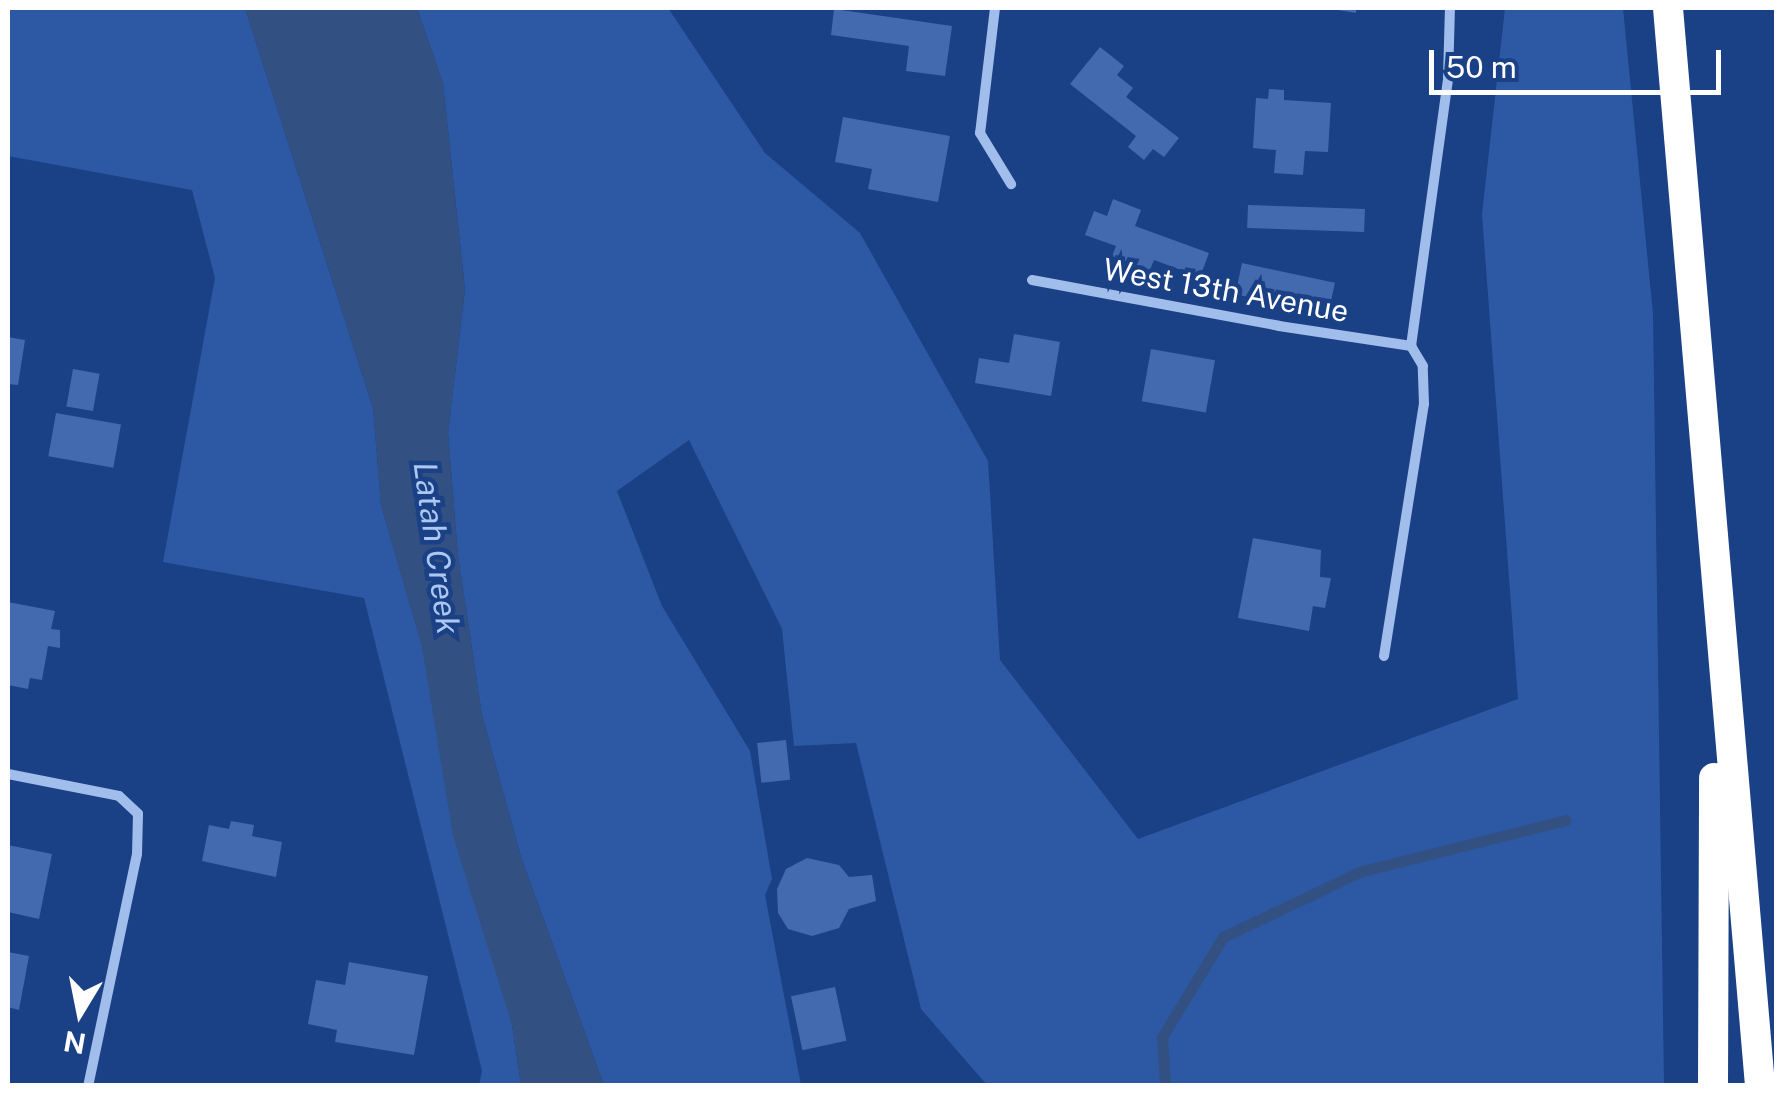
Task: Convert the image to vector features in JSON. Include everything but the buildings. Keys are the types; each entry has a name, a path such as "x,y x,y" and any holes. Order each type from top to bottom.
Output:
{"highway":[{"path":"1668,8 1760,1086"},
{"path":"1713,1086 1716,600"}],"street":[{"path":"995,8 980,132 1011,184"},
{"path":"1384,656 1424,393 1423,366 1411,346 1448,78 1450,8"},
{"name":"West 13th Avenue","path":"1032,280 1411,346"},
{"path":"8,774 108,793 134,808 140,842 88,1086"}],"shaded area":[{"path":"8,8 245,8 373,408 381,505 422,646 512,1025 521,1085 479,1085 482,1071 364,598 163,562 215,278 192,190 8,156"},
{"path":"417,8 668,8 765,153 860,233 988,461 1000,660 1138,839 1518,699 1482,214 1505,8 1623,8 1653,314 1664,1085 987,1085 921,1009 856,743 794,746 782,629 689,440 617,491 662,606 750,751 772,879 765,895 801,1085 604,1085 521,857 482,715 458,556 448,433 465,290 443,83"}],"water":[{"name":"Latah Creek","path":"245,8 417,8 443,83 465,290 448,433 458,556 482,715 521,857 604,1085 521,1085 512,1025 453,836 422,647 381,505 373,408"}],"waterway":[{"path":"1165,1086 1162,1037 1223,937 1359,872 1566,820"}]}
